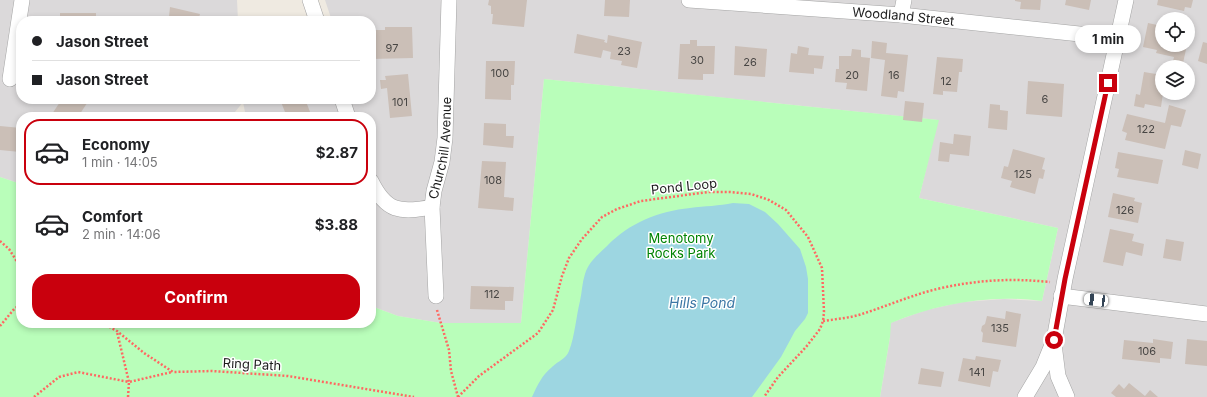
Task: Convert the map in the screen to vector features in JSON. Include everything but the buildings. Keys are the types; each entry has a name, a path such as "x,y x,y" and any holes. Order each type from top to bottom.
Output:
{"street":[{"path":"20,16 22,0"},
{"path":"310,0 315,16"},
{"name":"Churchill Avenue","path":"436,296 432,207 445,138 448,0"},
{"name":"Woodland Street","path":"688,0 901,15 1118,38"},
{"path":"901,15 904,0"},
{"path":"1067,397 1057,371 1054,340 1063,290 1126,0"},
{"path":"10,79 16,40"},
{"path":"376,188 381,196 392,207 400,210 432,207"},
{"path":"1063,290 1207,314"},
{"path":"1025,397 1043,367 1054,340"}],"path":[{"name":"Pond Loop","path":"458,397 479,376 538,334 553,310 562,276 569,258 582,238 602,217 617,209 641,201 708,192 750,194 769,200 786,210 808,237 822,268 823,321 814,337 778,377 764,397"},
{"path":"0,241 9,249 16,260"},
{"path":"823,321 861,315 936,289 986,280 1010,279 1063,290"},
{"path":"436,296 439,320 449,350 451,371 458,397"},
{"path":"0,326 16,308"},
{"path":"111,328 144,353 173,372"},
{"path":"117,331 129,382 128,397"},
{"name":"Ring Path","path":"129,382 173,372 212,371 288,376 414,397"},
{"path":"34,397 59,377 78,372 129,382"}],"shaded area":[{"path":"0,0 237,0 238,16 16,16 16,104 241,104 235,112 16,112 16,182 0,177"},
{"path":"325,0 1207,0 1207,397 880,397 890,337 890,323 926,310 962,302 1004,299 1042,301 1058,228 919,198 938,120 544,79 521,323 441,323 398,316 376,308 376,112 245,112 243,104 376,104 376,16 330,16"}],"green space":[{"name":"Menotomy Rocks Park","path":"544,79 939,120 919,198 1058,228 1042,301 1003,299 965,302 928,310 891,323 880,397 0,397 0,177 16,182 16,328 376,328 376,308 398,316 441,323 521,323"}],"water":[{"name":"Hills Pond","path":"733,203 749,204 765,212 778,224 800,249 808,279 808,313 795,331 781,357 752,397 532,397 545,374 568,354 574,332 584,277 589,265 597,255 625,231 656,215 696,207"}],"route":[{"path":"1054,340 1061,296 1108,83"}]}
